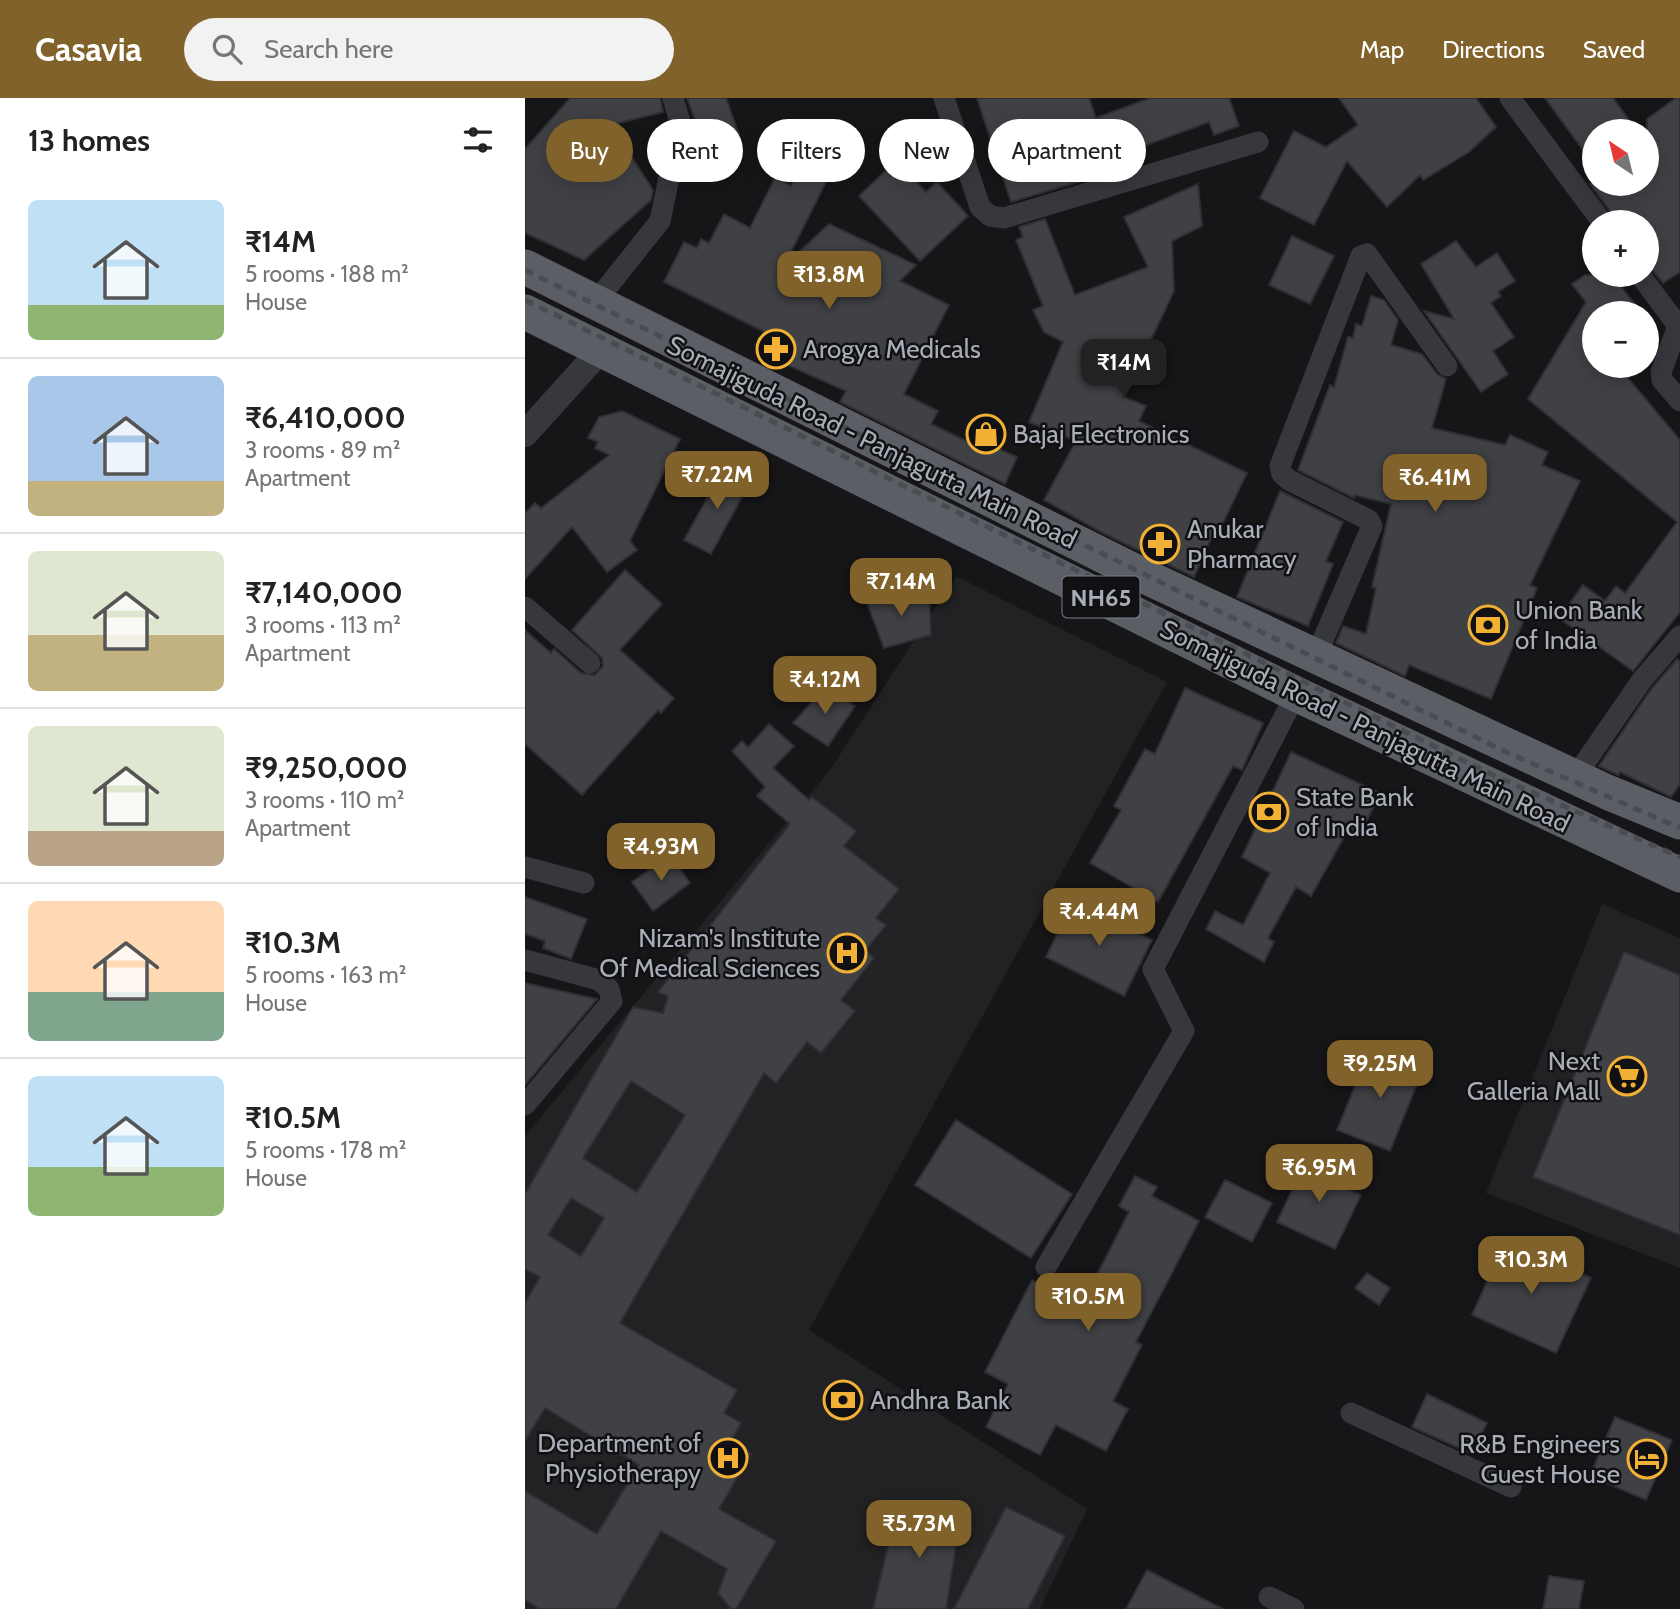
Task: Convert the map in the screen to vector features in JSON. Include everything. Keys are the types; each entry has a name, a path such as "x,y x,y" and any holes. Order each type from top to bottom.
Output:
{"highway":[{"name":"Somajiguda Road - Panjagutta Main Road","path":"525,267 594,304 1142,575 1575,777 1680,822"},
{"name":"Somajiguda Road - Panjagutta Main Road","path":"525,312 599,352 1296,694 1680,875"},
{"path":"1328,709 1330,663"}],"street":[{"path":"673,98 679,119"},
{"path":"944,98 980,207 990,216 1004,218 1258,142"},
{"path":"1510,98 1593,210"},
{"path":"594,304 660,221 668,182"},
{"path":"1330,663 1372,526 1369,520 1289,480 1282,474 1280,466 1361,256 1367,254 1447,366"},
{"path":"1650,287 1679,323 1661,372 1662,380 1680,401"},
{"path":"525,434 599,352"},
{"path":"525,607 590,663"},
{"path":"1575,777 1642,680 1680,636"},
{"path":"1046,1267 1184,1031 1153,969 1296,694"},
{"path":"525,867 584,883"},
{"path":"525,960 599,980 609,989 612,1001 525,1105"},
{"path":"1351,1413 1511,1487"},
{"path":"1269,1597 1294,1609"}],"shaded area":[{"name":"Nizam's Institute Of Medical Sciences","path":"956,576 1167,682 809,1330 1087,1509 1040,1609 525,1609 525,1136 830,770"},
{"path":"1602,904 1680,938 1680,1268 1486,1193"}],"building":[{"path":"570,98 660,98 663,112 633,120 551,119"},
{"path":"687,98 726,98 733,119 695,119"},
{"path":"977,98 1089,98 1096,118 1150,98 1229,98 1239,126 1214,135 1209,122 1146,145 1146,119 988,119 988,132"},
{"path":"1339,98 1476,98 1496,127 1469,152 1423,180 1420,175 1387,207 1347,161 1314,225 1260,198 1294,131 1326,147 1358,125"},
{"path":"1545,98 1613,98 1628,119 1582,119 1582,149"},
{"path":"1676,98 1680,98 1680,272 1663,283 1659,278 1659,210 1609,210 1599,196 1659,196 1659,119 1647,119"},
{"path":"546,125 546,182 633,182 633,159 653,190 651,200 584,260 525,233 525,149"},
{"path":"879,177 879,182 916,182 926,192 937,182 968,216 920,261 859,196"},
{"path":"773,182 783,182 791,186 793,182 826,182 784,266 829,224 916,265 900,281 949,305 904,394 938,411 931,424 987,451 989,445 1017,457 1005,484 840,402 846,391 758,352 767,333 664,282 684,242 697,248 701,239 709,243 724,214 750,228"},
{"path":"1004,182 1078,182 1011,202"},
{"path":"1198,184 1202,226 1172,241 1174,291 1124,397 1146,406 1139,421 1247,473 1221,527 1217,525 1194,577 1103,533 1044,500 1076,441 1029,422 1063,342 1044,332 1033,310 1043,306 1016,240 1023,237 1019,227 1045,219 1075,295 1148,267 1124,217"},
{"path":"1292,236 1334,256 1310,304 1269,285"},
{"path":"1456,241 1476,267 1497,253 1515,281 1498,292 1501,296 1491,303 1514,337 1493,351 1508,374 1481,392 1424,311 1454,319 1421,264"},
{"path":"1582,277 1582,287 1621,287 1633,301 1585,301 1572,284"},
{"path":"1371,296 1384,300 1398,320 1391,345 1422,354 1437,374 1446,379 1432,428 1505,445 1510,435 1548,452 1542,465 1580,481 1530,585 1537,588 1491,699 1409,665 1405,676 1336,643 1343,626 1366,634 1376,588 1372,587 1391,504 1355,495 1354,498 1298,470 1330,385 1334,387 1348,337 1353,338 1356,324 1362,326"},
{"path":"1582,309 1582,378 1628,378 1680,440 1680,612 1633,671 1559,618 1583,585 1605,601 1616,586 1625,593 1677,522 1528,399"},
{"path":"622,411 680,439 630,541 637,550 607,572 572,527 525,579 525,513 535,503 541,508 609,455 595,448 598,442 588,438 599,417"},
{"path":"724,468 750,482 711,554 684,540"},
{"path":"1280,491 1343,522 1326,561 1333,564 1308,626 1237,597"},
{"path":"625,570 662,604 620,650 674,698 661,713 658,710 582,795 525,744 525,630 551,653 554,649 581,673 595,675 603,666 602,658 572,630"},
{"path":"929,591 931,635 884,648 866,600 883,594 890,601"},
{"path":"1677,659 1680,662 1680,784 1671,797 1620,772 1618,775 1599,766 1652,688"},
{"path":"825,687 855,706 828,746 793,723"},
{"path":"1185,688 1263,723 1242,770 1233,766 1158,902 1090,863 1121,810 1114,806 1145,749 1155,754"},
{"path":"769,724 794,746 773,768 809,800 812,797 856,831 844,846 899,889 876,918 886,925 865,951 874,958 841,1000 855,1011 821,1053 807,1042 776,1083 764,1073 620,1323 737,1390 724,1413 741,1423 730,1442 751,1454 719,1509 776,1541 736,1609 731,1609 718,1593 727,1569 661,1531 616,1609 540,1609 525,1600 525,1491 597,1534 639,1465 545,1408 525,1441 525,1303 540,1277 525,1269 525,1194 633,1007 663,1013 668,996 658,992 790,824 757,796 765,787 732,751 742,741 748,747","holes":["631,1081 685,1115 637,1192 583,1158","571,1198 604,1218 581,1256 548,1235"]},
{"path":"1291,752 1380,793 1361,833 1349,828 1311,896 1296,887 1268,938 1274,942 1264,962 1206,929 1215,911 1243,925 1270,873 1242,857"},
{"path":"670,855 690,883 653,911 632,882"},
{"path":"525,897 587,919 571,959 543,948 545,941 525,934"},
{"path":"1073,901 1152,940 1124,996 1046,957"},
{"name":"Next Galleria Mall","path":"1624,952 1680,975 1680,1235 1533,1177"},
{"path":"525,983 597,999 525,1085"},
{"path":"1370,1049 1423,1069 1390,1151 1337,1130"},
{"path":"956,1120 1072,1194 1031,1258 915,1185"},
{"path":"1309,1153 1334,1164 1326,1179 1361,1195 1335,1249 1277,1222"},
{"path":"1135,1176 1157,1187 1152,1196 1199,1221 1136,1342 1142,1345 1113,1401 1128,1409 1106,1451 1056,1425 1040,1455 986,1427 1008,1384 985,1372 1032,1280 1081,1306 1129,1212 1119,1206"},
{"path":"1225,1180 1272,1203 1252,1242 1205,1217"},
{"path":"1507,1237 1591,1278 1556,1353 1472,1315"},
{"path":"1367,1273 1390,1288 1379,1305 1355,1288"},
{"path":"1427,1394 1487,1423 1472,1454 1412,1427"},
{"path":"1615,1417 1672,1440 1646,1500 1590,1476"},
{"path":"898,1504 961,1514 946,1609 873,1609"},
{"path":"1006,1507 1065,1536 1028,1609 954,1609"},
{"path":"1147,1570 1223,1609 1126,1609"},
{"path":"1549,1576 1584,1581 1579,1609 1543,1609"}],"railway":[{"path":"525,270 1506,752 1680,828"},
{"path":"525,300 1495,776 1680,857"}],"place":[{"name":"Arogya Medicals","path":"776,349"},
{"name":"Bajaj Electronics","path":"986,434"},
{"name":"Anukar Pharmacy","path":"1160,544"},
{"name":"Union Bank of India","path":"1488,625"},
{"name":"State Bank of India","path":"1269,812"},
{"name":"Nizam's Institute Of Medical Sciences","path":"847,953"},
{"name":"Next Galleria Mall","path":"1627,1076"},
{"name":"Andhra Bank","path":"843,1400"},
{"name":"Department of Physiotherapy","path":"728,1458"},
{"name":"R&B Engineers Guest House","path":"1647,1459"}]}
